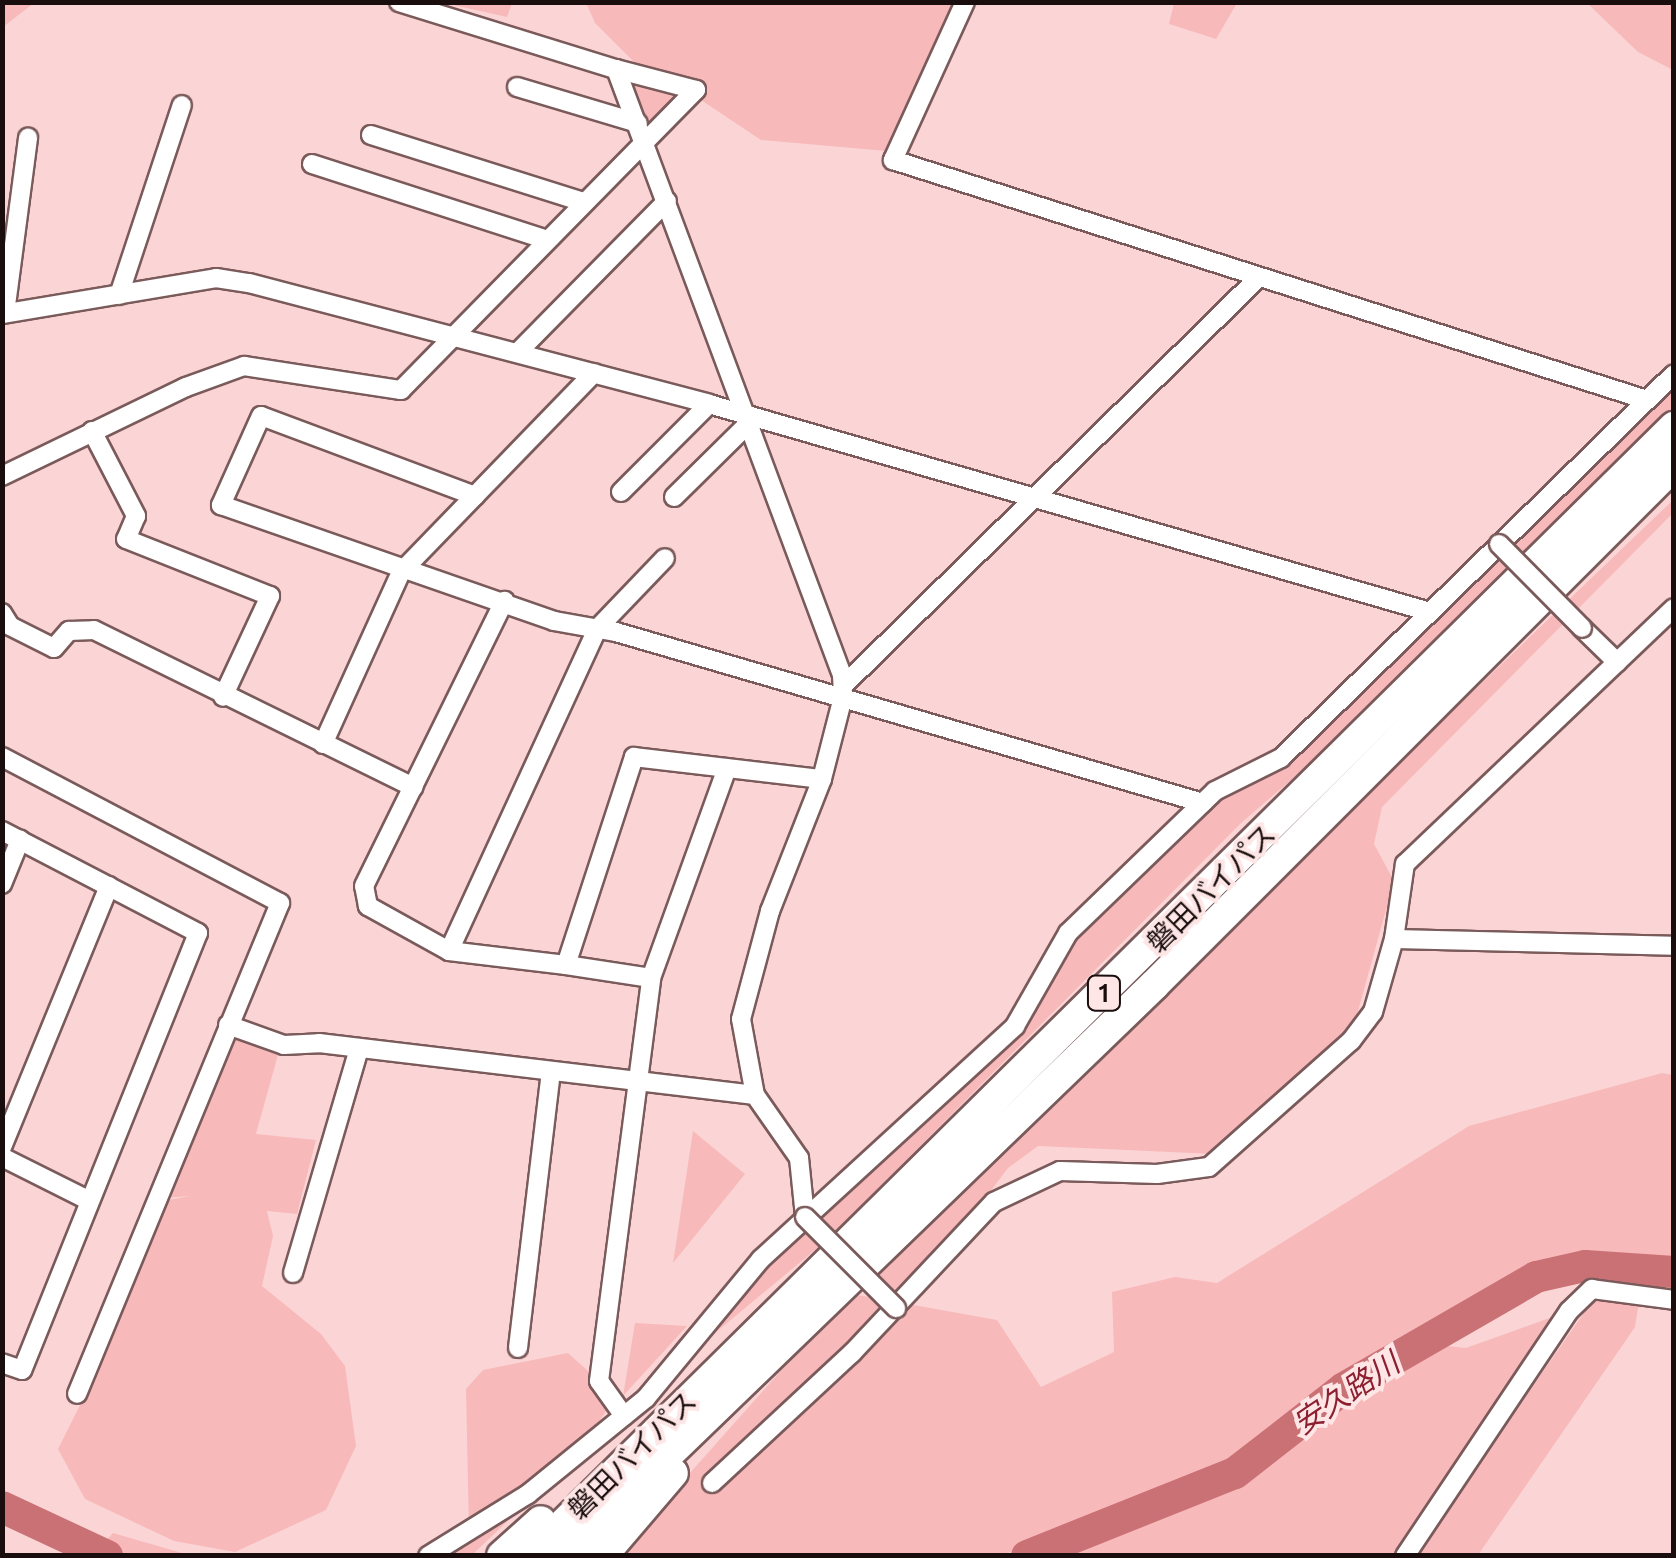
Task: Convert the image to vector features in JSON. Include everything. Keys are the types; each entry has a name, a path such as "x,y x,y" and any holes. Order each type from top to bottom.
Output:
{"highway":[{"name":"磐田バイパス","path":"564,1556 782,1324 1674,428"},
{"name":"磐田バイパス","path":"531,1556 1154,986 1674,465"},
{"path":"502,1556 782,1324"},
{"name":"1","path":"602,1556 782,1324"}],"street":[{"path":"2,476 92,431 244,366 401,390 584,202 641,132 696,90 400,2"},
{"path":"965,2 893,160 1646,400"},
{"path":"616,69 748,419 843,691"},
{"path":"517,88 641,132"},
{"path":"119,295 182,106"},
{"path":"371,135 584,202"},
{"path":"28,138 4,314 216,278 454,335 709,404 748,419 1430,612"},
{"path":"312,164 548,240"},
{"path":"518,352 666,201"},
{"path":"896,1308 804,1218 799,1158 755,1095 741,1019 770,912 822,780 843,691 1259,277"},
{"path":"323,744 401,572 594,373"},
{"path":"428,1556 528,1494 624,1416 804,1218 1015,1026 1068,933 1203,803 1281,758 1674,374"},
{"path":"621,492 709,404"},
{"path":"475,496 261,416 221,506 401,572 597,629 843,691 1203,803"},
{"path":"674,497 748,419"},
{"path":"92,431 136,516 126,539 270,596 224,697"},
{"path":"1499,544 1617,662"},
{"path":"449,951 597,629 665,558"},
{"path":"504,602 364,886 368,906 449,951 651,978"},
{"path":"712,1483 896,1308 994,1202 1028,1180 1060,1171 1157,1174 1221,1159 1351,1042 1372,1012 1394,939 1405,864 1674,608"},
{"path":"2,613 10,626 54,648 69,632 94,630 413,787"},
{"path":"566,964 634,756 822,780"},
{"path":"2,757 280,903 76,1394"},
{"path":"624,1416 599,1381 651,978 726,768"},
{"path":"2,831 198,932 22,1370 2,1363"},
{"path":"2,884 20,840"},
{"path":"2,1147 108,886"},
{"path":"1394,939 1674,946"},
{"path":"228,1025 284,1045 359,1049 755,1095"},
{"path":"292,1273 359,1049"},
{"path":"518,1348 551,1072"},
{"path":"2,1157 90,1201"},
{"path":"1406,1556 1580,1300 1592,1290 1674,1300"}],"shaded area":[{"path":"3,2 34,2 34,3 3,27"},
{"path":"512,2 507,17 444,3"},
{"path":"1174,2 1237,3 1216,39 1169,24"},
{"path":"586,3 961,3 886,151 761,140 692,94 644,141 624,71 649,77 595,23"},
{"path":"1587,3 1673,3 1673,70 1638,52"},
{"path":"1673,374 1673,427 1483,615 1241,823 827,1240 667,1373 822,1202 975,1064 1046,979 1086,916 1203,803 1261,781"},
{"path":"1673,500 1673,513 1382,807 1374,844 1394,881 1355,1022 1214,1154 1038,1146 1008,1168 949,1246 891,1301 997,1320 1041,1387 1114,1352 1112,1292 1175,1277 1217,1283 1469,1126 1662,1073 1673,1075 1673,1263 1635,1256 1522,1285 1372,1369 1237,1463 1003,1555 616,1556 794,1356 838,1292 887,1300 863,1275"},
{"path":"235,1027 279,1051 256,1134 316,1140 297,1214 267,1211 273,1236 262,1286 321,1334 345,1366 356,1446 326,1510 235,1552 174,1541 85,1499 58,1449 89,1387 161,1201 191,1196 163,1198"},
{"path":"693,1131 745,1174 673,1263"},
{"path":"1629,1288 1639,1302 1635,1327 1478,1555 1415,1556 1590,1304"},
{"path":"1569,1311 1408,1555 1053,1556 1228,1493 1350,1396 1437,1345 1466,1348"},
{"path":"635,1323 687,1326 623,1396"},
{"path":"568,1353 599,1381 606,1411 577,1455 472,1555 435,1556 469,1530 466,1389 483,1370"},
{"path":"113,1533 189,1555 93,1555"}],"waterway":[{"name":"安久路川","path":"1027,1556 1235,1473 1344,1388 1536,1277 1585,1266 1674,1272"},
{"name":"安久路川","path":"2,1507 107,1556"}]}
